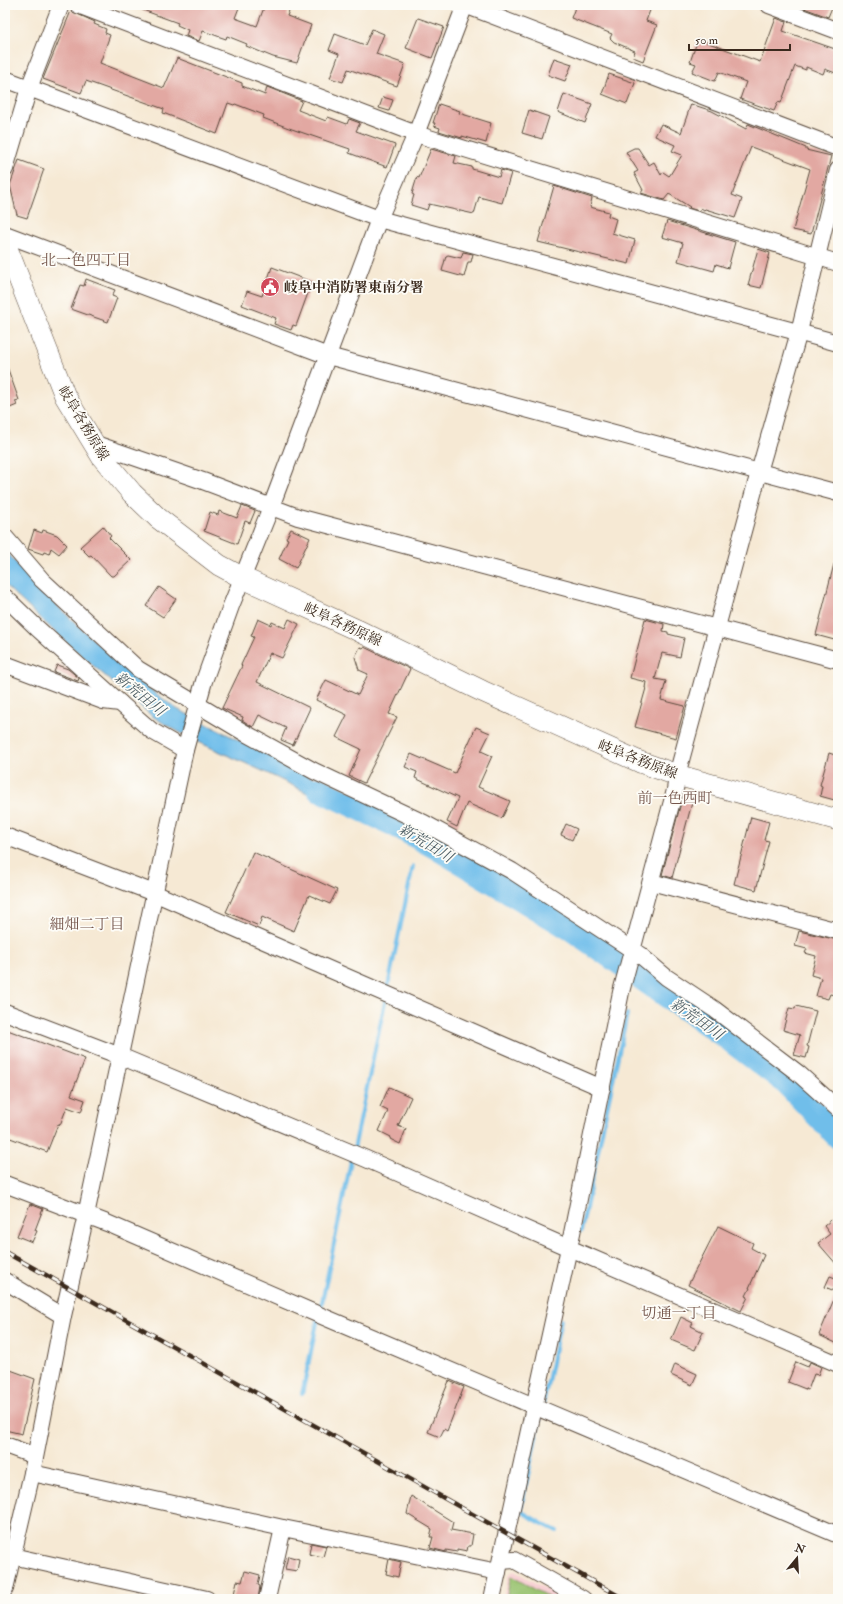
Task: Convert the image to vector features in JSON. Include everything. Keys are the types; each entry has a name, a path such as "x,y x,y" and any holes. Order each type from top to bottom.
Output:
{"main road":[{"name":"岐阜各務原線","path":"5,243 64,396 102,457 132,492 158,518 213,560 243,578 357,630 489,694 640,762 677,775 838,820"}],"street":[{"path":"5,169 29,88 61,5"},
{"path":"78,5 416,134 817,258 838,263"},
{"path":"5,1588 32,1473 63,1316 86,1215 185,747 196,709 231,606 271,507 379,220 416,134 465,5 838,148"},
{"path":"769,5 838,31"},
{"path":"5,79 379,220 838,343"},
{"path":"492,1599 569,1248 631,953 675,790 677,775 759,472 799,332 838,170"},
{"path":"5,234 328,356 838,493"},
{"path":"93,443 306,519 838,660"},
{"path":"5,537 42,580 138,669 196,709 314,771 424,823 512,871 714,1009 798,1073 838,1109"},
{"path":"5,597 37,628 152,731 185,747"},
{"path":"5,664 102,701 120,703"},
{"path":"5,836 154,893 602,1088"},
{"path":"651,882 838,931"},
{"path":"5,1012 120,1056 364,1158 838,1364"},
{"path":"5,1184 107,1223 838,1535"},
{"path":"5,1281 63,1316"},
{"path":"5,1445 35,1456"},
{"path":"32,1473 283,1528 499,1566 514,1560 583,1599"},
{"path":"268,1599 283,1528"},
{"path":"12,1556 207,1599"}],"shaded area":[{"path":"514,1571 564,1599 503,1599 509,1574"}],"green space":[{"path":"511,1576 552,1599 506,1599"}],"water":[{"path":"5,550 65,614 158,695 177,709 349,796 342,812 310,794 261,770 182,734 152,716 68,644 9,589 5,584"}],"building":[{"path":"132,5 240,5 235,18 257,26 265,5 291,5 287,16 311,25 297,63 273,57 246,46 247,44 227,36 226,39 203,31 199,41 186,36 188,30 177,25 178,23"},
{"path":"576,5 652,5 646,21 657,25 643,61 633,57 635,51 614,42 610,38 612,34 571,18"},
{"path":"796,5 833,5 828,17"},
{"path":"71,11 95,22 94,24 106,29 105,33 110,35 100,63 164,88 177,58 242,83 242,86 265,95 267,87 302,101 298,110 326,121 328,117 347,124 349,119 360,123 356,131 395,145 387,167 349,153 350,149 263,118 264,115 235,104 228,103 217,134 163,113 164,109 86,81 81,93 43,79"},
{"path":"418,18 444,27 432,58 406,48"},
{"path":"776,18 786,22 783,31 838,50 838,74 825,69 823,74 806,67 806,70 795,66 781,103 778,102 774,111 740,99 746,82 719,72 715,81 692,72 696,64 690,62 698,39 760,62"},
{"path":"372,29 384,34 376,54 405,64 397,86 348,69 343,82 330,78 339,54 329,50 335,34 365,45"},
{"path":"554,58 572,64 565,81 548,75"},
{"path":"609,74 635,83 627,104 602,94"},
{"path":"564,94 592,104 585,123 558,112"},
{"path":"383,97 393,100 389,111 379,108"},
{"path":"439,104 460,111 459,113 491,123 486,143 439,131 440,128 434,126 435,123 433,123"},
{"path":"691,104 712,111 746,129 748,124 806,148 806,150 831,156 811,234 793,230 810,169 751,147 732,195 742,199 735,218 701,208 699,211 689,208 690,207 669,194 664,200 641,193 643,190 634,173 638,171 626,152 634,148 638,148 649,165 654,162 661,175 663,172 669,176 682,155 672,151 675,145 655,136 661,124 681,133"},
{"path":"529,110 549,117 542,139 522,133"},
{"path":"431,149 456,156 454,163 472,167 472,169 499,177 501,170 511,173 502,203 479,197 474,214 429,204 427,210 411,205 414,195 412,194 417,177 419,178"},
{"path":"19,160 44,169 27,218 17,215 10,185"},
{"path":"554,186 592,198 590,207 609,212 608,216 616,219 612,233 635,240 629,264 538,242"},
{"path":"667,221 735,242 728,268 716,264 714,271 678,261 683,243 662,237"},
{"path":"758,249 770,253 761,288 748,285"},
{"path":"463,252 473,254 471,262 468,262 464,277 442,271 446,256 448,255 461,258"},
{"path":"272,267 312,282 296,326 293,325 291,330 274,324 276,318 242,305 247,291 262,296"},
{"path":"86,279 115,290 112,296 117,298 108,322 71,309 80,285 84,286"},
{"path":"5,364 19,400 15,401 17,405 5,410"},
{"path":"242,506 255,511 250,523 245,521 237,544 204,531 210,512 218,515 219,511 237,518"},
{"path":"103,526 111,536 109,538 131,560 114,576 111,576 91,555 89,556 80,547"},
{"path":"291,529 310,538 296,568 279,559 288,539 286,538"},
{"path":"34,530 42,533 43,530 57,535 67,545 59,554 51,548 49,554 44,552 43,554 28,549"},
{"path":"834,564 838,564 838,641 816,635"},
{"path":"159,587 176,599 163,617 146,606"},
{"path":"258,619 271,625 272,622 285,628 289,619 299,624 282,658 270,653 257,682 310,708 293,745 281,740 286,728 259,715 253,727 242,720 243,717 222,708 254,637 251,636"},
{"path":"645,619 664,624 663,631 668,632 668,634 684,638 680,657 662,653 655,679 666,681 661,700 685,706 676,738 635,727 646,688 646,682 630,678"},
{"path":"360,647 364,647 410,669 389,714 397,717 364,783 349,776 361,749 336,737 347,715 316,700 326,680 358,695 368,674 359,670 355,657"},
{"path":"57,665 68,669 79,678 78,681 54,672"},
{"path":"476,727 490,733 481,751 492,756 478,787 510,801 501,818 467,803 457,827 447,822 458,798 415,778 417,772 405,767 411,754 455,773"},
{"path":"829,753 838,756 838,801 820,796 822,786 820,785"},
{"path":"683,795 693,799 672,878 662,875"},
{"path":"751,817 769,822 764,840 769,841 756,890 734,884"},
{"path":"566,824 577,829 572,840 561,835"},
{"path":"253,852 337,890 330,904 309,895 294,931 262,917 259,926 226,912"},
{"path":"799,931 838,940 838,996 830,994 828,999 816,996 821,978 811,975 816,956 805,953 807,949 795,946"},
{"path":"796,1006 816,1011 807,1046 809,1047 806,1058 794,1055 800,1035 783,1030 789,1008 795,1009"},
{"path":"5,1029 85,1059 71,1095 85,1100 81,1112 67,1107 60,1125 58,1124 47,1152 5,1136"},
{"path":"389,1087 411,1097 398,1126 406,1129 400,1144 390,1139 391,1137 379,1131 388,1111 380,1107"},
{"path":"30,1204 43,1209 35,1230 37,1231 32,1242 17,1236"},
{"path":"838,1214 838,1266 818,1243 830,1234 824,1226"},
{"path":"718,1226 753,1243 751,1248 764,1255 749,1288 746,1296 748,1297 741,1311 688,1285"},
{"path":"830,1276 838,1279 838,1344 819,1335 837,1292 825,1287"},
{"path":"681,1317 693,1323 691,1326 703,1332 695,1350 671,1340"},
{"path":"796,1362 808,1367 810,1362 821,1367 818,1375 814,1374 808,1390 788,1382"},
{"path":"675,1364 697,1374 692,1385 671,1375"},
{"path":"5,1368 35,1379 22,1434 5,1430"},
{"path":"449,1381 464,1387 447,1431 444,1429 440,1437 428,1432"},
{"path":"411,1496 453,1522 451,1530 473,1534 471,1546 468,1546 467,1551 457,1549 457,1552 446,1550 446,1552 430,1548 433,1537 430,1537 432,1529 407,1514"},
{"path":"311,1543 326,1546 323,1557 309,1554"},
{"path":"288,1556 299,1559 297,1571 285,1569"},
{"path":"389,1559 401,1562 398,1577 386,1574"},
{"path":"245,1571 260,1575 258,1599 233,1598 237,1581 242,1582"}],"waterway":[{"name":"新荒田川","path":"318,789 391,823 435,847 571,929 727,1038 784,1081 838,1137"},
{"path":"387,991 413,866"},
{"path":"354,1149 386,997"},
{"path":"581,1231 627,1014"},
{"path":"320,1312 352,1156"},
{"path":"302,1394 318,1318"},
{"path":"543,1405 561,1320"},
{"path":"541,1414 522,1504 522,1512 557,1531"}],"railway":[{"path":"5,1252 624,1599"}],"place":[{"name":"岐阜中消防署東南分署","path":"270,287"}],"district":[{"name":"北一色四丁目","path":"86,260"},
{"name":"前一色西町","path":"675,798"},
{"name":"細畑二丁目","path":"87,924"},
{"name":"切通一丁目","path":"679,1313"}]}
